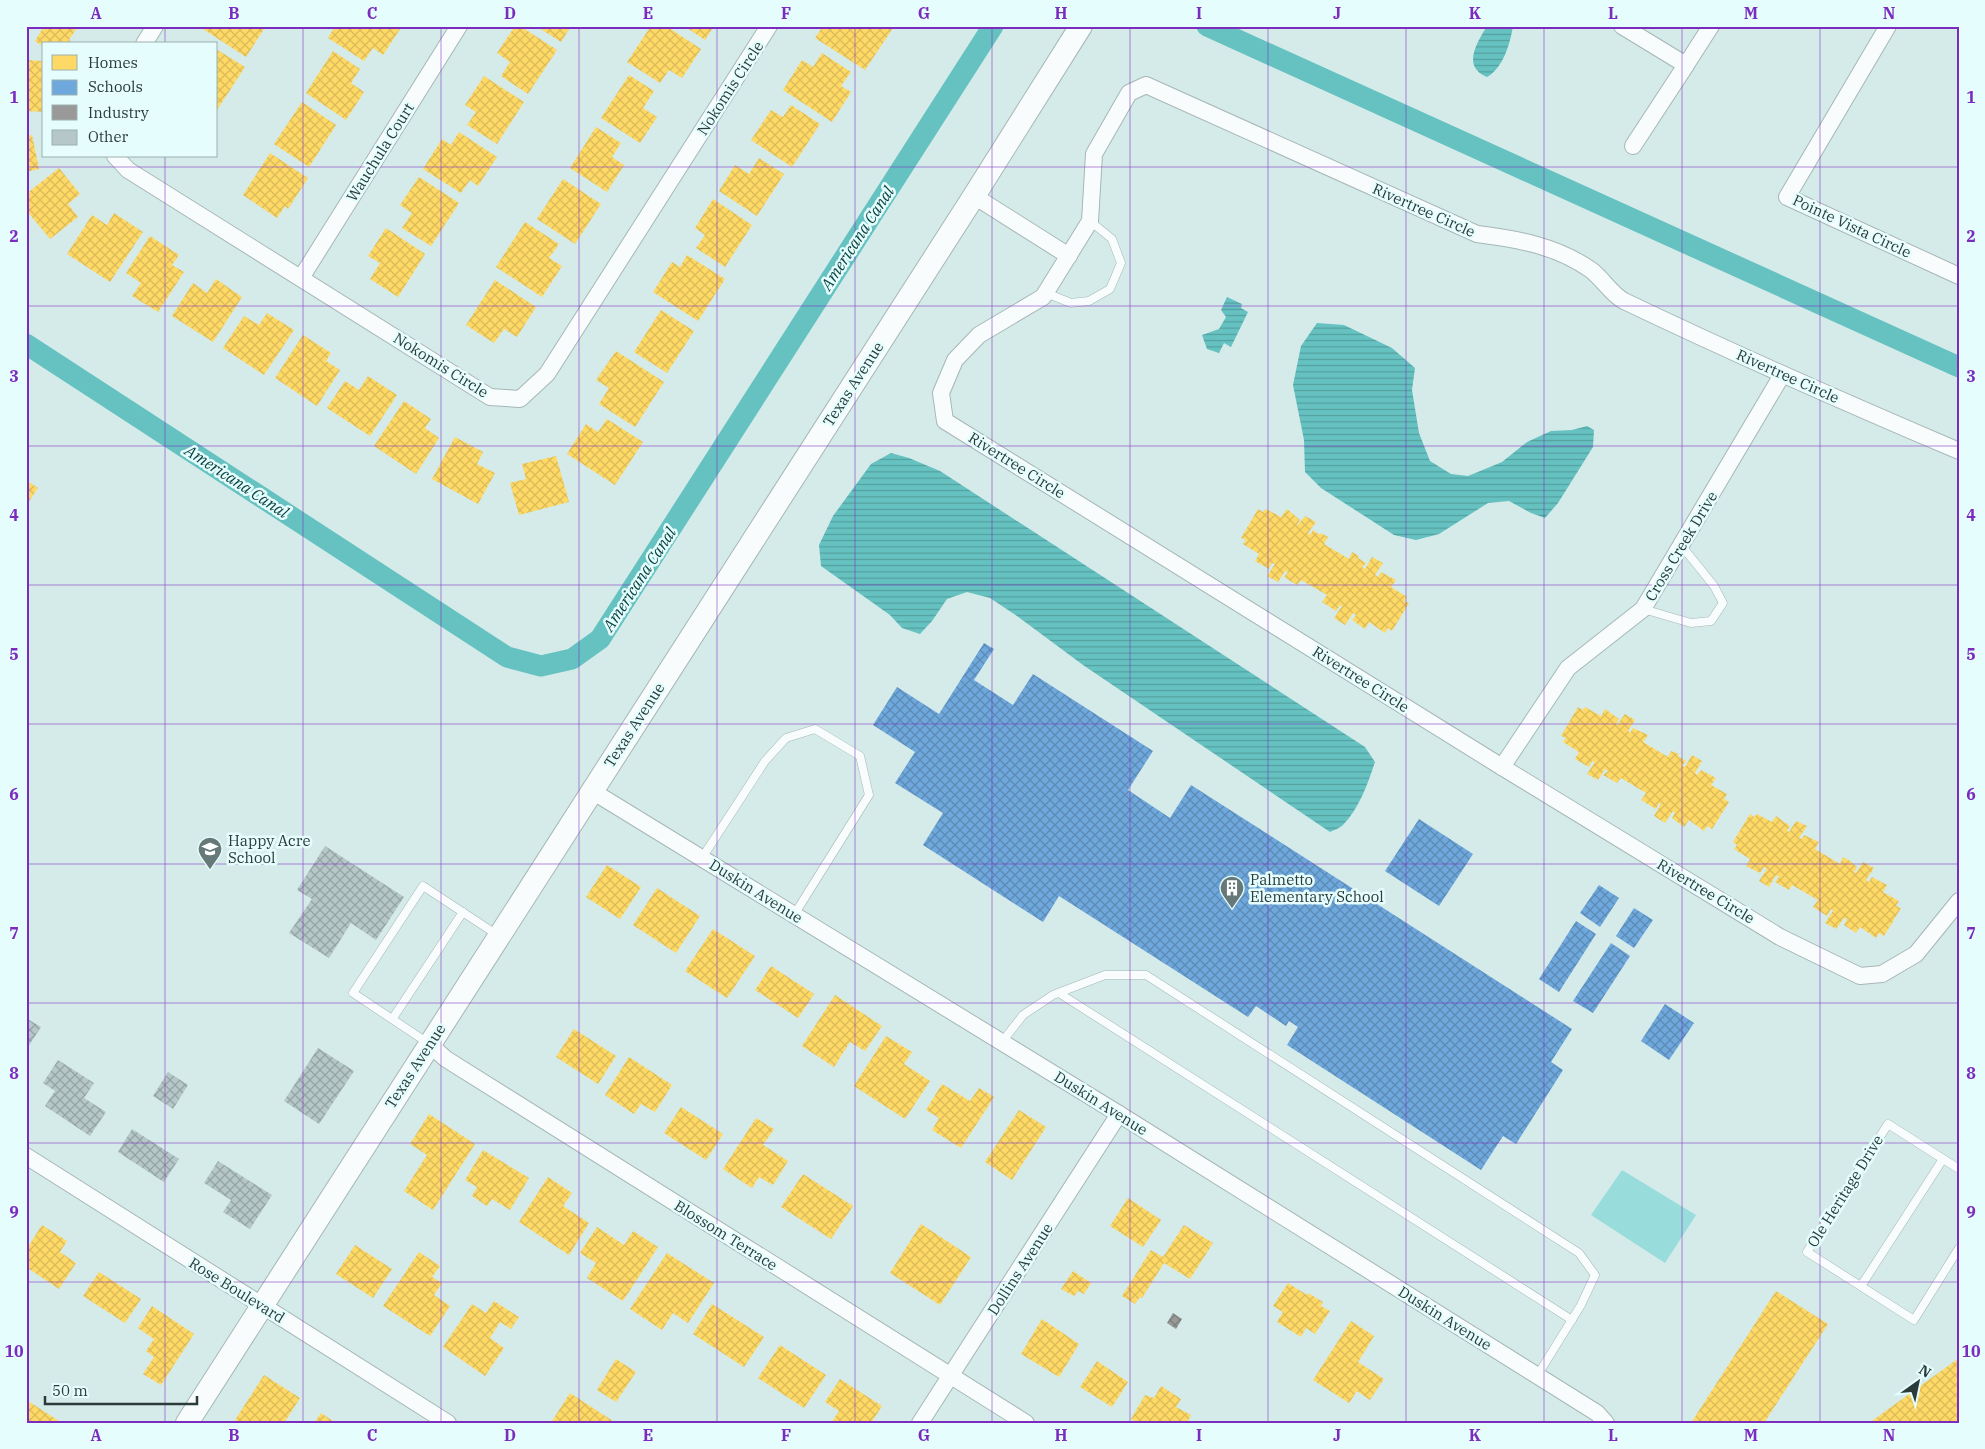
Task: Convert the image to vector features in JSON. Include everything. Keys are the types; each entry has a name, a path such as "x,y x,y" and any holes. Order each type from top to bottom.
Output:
{"street":[{"path":"145,42 155,26"},
{"name":"Wauchula Court","path":"301,278 459,26"},
{"name":"Nokomis Circle","path":"117,158 128,170 490,397 520,399 547,374 769,26"},
{"name":"Texas Avenue","path":"187,1423 974,196 1081,26"},
{"path":"1633,146 1711,26"},
{"name":"Pointe Vista Circle","path":"1888,26 1787,197 1959,276"},
{"path":"1631,28 1686,65"},
{"name":"Rivertree Circle","path":"1959,451 1782,375 1621,299 1592,271 1560,252 1518,239 1477,234 1146,85 1129,93 1094,154 1090,221 1046,293 1043,297 979,335 955,360 941,393 945,421 1502,767 1780,936 1860,976 1882,974 1916,954 1959,901"},
{"path":"974,196 1069,256"},
{"name":"Cross Creek Drive","path":"1502,767 1568,668 1643,609 1782,375"},
{"name":"Duskin Avenue","path":"592,791 1119,1114 1597,1413 1606,1423"},
{"name":"Blossom Terrace","path":"429,1044 454,1064 1026,1423"},
{"name":"Dollins Avenue","path":"920,1423 1119,1114"},
{"name":"Rose Boulevard","path":"26,1156 448,1423"}],"lane":[{"path":"1046,293 1071,303 1089,301 1110,289 1121,264 1112,239 1090,221"},
{"path":"1643,609 1691,623 1712,621 1723,603 1714,586 1681,545"},
{"path":"702,858 765,761 786,738 815,729 860,756 869,795 794,915"},
{"path":"429,1044 393,1018 353,993 423,886 498,936"},
{"path":"393,1018 463,912"},
{"path":"1002,1042 1023,1015 1053,995 1105,975 1146,975 1579,1253 1595,1275 1572,1320 1537,1376"},
{"path":"1059,993 1572,1320"},
{"name":"Ole Heritage Drive","path":"1959,1170 1888,1124 1807,1252 1914,1320 1959,1248"},
{"path":"1860,1286 1943,1159"}],"shaded area":[{"path":"1487,26 1513,26 1508,48 1501,62 1493,73 1487,77 1479,73 1473,61 1476,47"},
{"path":"1227,297 1242,304 1241,308 1248,312 1231,347 1224,343 1219,353 1207,349 1202,335 1219,329 1226,317 1221,310"},
{"path":"1317,323 1344,325 1392,348 1415,368 1412,390 1419,433 1430,461 1451,474 1468,476 1502,462 1527,442 1551,431 1572,430 1587,426 1594,430 1593,447 1558,503 1545,518 1509,501 1488,503 1439,534 1416,540 1394,535 1321,488 1305,472 1304,440 1293,385 1301,346"},
{"path":"891,453 909,458 940,471 1365,747 1375,762 1362,795 1349,819 1342,826 1330,832 1083,665 990,598 967,592 947,599 932,621 920,634 902,628 890,615 821,566 819,545 833,516 871,464"},
{"path":"1622,1170 1696,1215 1665,1263 1591,1215"}],"building: Homes":[{"path":"40,26 78,26 69,40 72,42 42,42 42,46 35,41 43,28"},
{"path":"205,26 266,26 246,57 203,29"},
{"path":"335,26 402,26 383,55 373,48 364,61 328,38"},
{"path":"515,26 520,26 557,50 528,94 501,76 510,62 497,53"},
{"path":"536,26 571,26 561,42"},
{"path":"651,26 666,26 701,49 682,78 669,70 660,83 627,62"},
{"path":"684,26 714,26 705,40"},
{"path":"823,26 891,26 893,28 865,70 815,38"},
{"path":"218,50 245,67 218,108"},
{"path":"333,51 360,69 351,83 364,92 346,120 306,93"},
{"path":"822,53 851,72 841,86 851,92 832,122 783,90 802,60 813,67"},
{"path":"26,60 42,61 42,112 26,111"},
{"path":"629,75 654,91 643,108 657,117 640,143 601,118"},
{"path":"484,76 524,102 497,144 467,125 476,112 465,105"},
{"path":"302,102 336,125 309,167 274,144"},
{"path":"791,105 820,124 792,167 751,140 771,110 783,117"},
{"path":"596,127 621,143 612,157 624,165 607,192 570,168"},
{"path":"459,132 497,157 478,186 470,180 461,193 423,169 442,139 451,145"},
{"path":"32,135 39,169 26,172 26,136"},
{"path":"270,153 308,178 288,209 285,206 277,218 243,195"},
{"path":"759,158 784,174 757,216 719,191 735,165 749,174"},
{"path":"59,168 80,194 68,204 78,217 50,239 26,210 26,194"},
{"path":"419,177 459,203 431,246 402,228 412,213 400,205"},
{"path":"563,179 601,204 575,244 537,219"},
{"path":"713,199 752,225 725,267 696,248 705,235 695,228"},
{"path":"114,213 143,232 110,282 67,254 92,215 107,225"},
{"path":"525,222 559,244 549,258 562,266 542,297 496,267"},
{"path":"386,228 425,254 398,297 370,279 380,263 368,256"},
{"path":"150,236 179,255 172,265 184,272 158,312 132,296 141,283 126,273"},
{"path":"687,255 725,279 698,321 653,292 672,262 680,267"},
{"path":"216,279 242,297 213,342 172,316 193,283 207,293"},
{"path":"495,280 536,307 517,337 504,329 494,343 466,325"},
{"path":"661,310 694,331 667,373 634,352"},
{"path":"267,313 294,330 264,375 223,348 244,316 259,325"},
{"path":"303,335 331,353 326,361 340,370 317,406 275,378"},
{"path":"616,351 664,382 635,427 599,404 609,388 596,380"},
{"path":"368,376 397,395 370,436 327,408 345,381 359,390"},
{"path":"404,401 431,419 425,428 439,438 416,474 374,446"},
{"path":"607,419 643,442 615,485 567,454 586,424 598,432"},
{"path":"455,437 483,452 477,464 495,473 478,504 432,479"},
{"path":"556,456 569,502 519,515 510,483 526,479 522,464"},
{"path":"26,480 38,488 26,506"},
{"path":"1258,509 1263,512 1266,509 1281,517 1287,509 1300,520 1297,525 1305,516 1316,522 1308,533 1310,535 1313,530 1320,535 1321,533 1328,537 1324,544 1349,559 1352,552 1359,556 1358,558 1366,563 1362,567 1365,569 1372,557 1383,563 1375,575 1378,577 1381,572 1396,580 1391,587 1407,597 1404,601 1409,603 1392,631 1388,628 1385,633 1369,622 1365,629 1352,620 1356,615 1353,613 1345,625 1334,618 1342,606 1340,605 1336,611 1322,602 1327,595 1301,580 1297,585 1284,577 1288,572 1285,571 1278,582 1267,576 1275,564 1272,563 1269,569 1255,561 1259,554 1243,544 1246,540 1241,538"},
{"path":"1578,707 1583,710 1585,707 1601,716 1605,709 1619,719 1617,725 1625,714 1635,720 1628,731 1630,733 1633,728 1648,735 1643,742 1668,757 1671,751 1679,754 1678,756 1686,761 1682,766 1685,767 1692,755 1702,761 1695,773 1697,775 1701,770 1716,778 1711,785 1727,794 1724,799 1729,802 1712,829 1707,826 1704,831 1689,820 1684,827 1672,818 1675,813 1673,811 1665,823 1654,816 1661,804 1659,803 1656,809 1641,800 1646,793 1621,778 1617,783 1603,775 1608,771 1605,769 1598,780 1587,774 1595,762 1592,761 1589,767 1575,759 1579,752 1563,742 1566,738 1561,736"},
{"path":"1750,814 1754,817 1757,814 1772,822 1776,816 1790,826 1787,831 1789,832 1796,821 1807,826 1799,838 1802,839 1804,835 1819,842 1815,849 1840,864 1843,857 1850,861 1857,867 1854,872 1856,873 1863,862 1874,868 1866,880 1869,882 1872,877 1887,885 1883,892 1899,901 1896,906 1901,908 1884,936 1879,933 1876,938 1860,927 1856,933 1844,925 1847,919 1844,918 1836,929 1825,923 1833,911 1831,909 1827,916 1813,907 1818,900 1792,885 1789,890 1775,882 1779,877 1776,875 1769,887 1759,881 1767,869 1764,867 1760,873 1746,866 1750,859 1734,849 1737,845 1733,842"},
{"path":"607,865 641,887 620,919 586,897"},
{"path":"657,888 700,916 676,953 633,925"},
{"path":"713,929 755,956 727,998 685,971"},
{"path":"771,966 814,994 798,1018 755,990"},
{"path":"835,995 882,1026 865,1051 850,1042 834,1067 802,1046"},
{"path":"574,1029 616,1056 598,1084 556,1057"},
{"path":"886,1036 912,1052 904,1064 930,1081 905,1119 854,1086"},
{"path":"629,1057 672,1085 655,1112 641,1104 634,1114 605,1095"},
{"path":"942,1084 970,1101 979,1088 994,1097 961,1148 932,1130 939,1118 926,1110"},
{"path":"681,1107 723,1134 706,1160 664,1133"},
{"path":"1019,1110 1046,1127 1012,1180 985,1162"},
{"path":"429,1114 475,1144 433,1210 404,1191 427,1155 410,1144"},
{"path":"756,1118 774,1129 763,1145 788,1161 773,1185 759,1177 752,1188 723,1169"},
{"path":"483,1150 529,1178 510,1210 492,1199 487,1206 472,1196 477,1187 465,1180"},
{"path":"803,1174 853,1206 831,1239 781,1207"},
{"path":"548,1177 572,1193 563,1206 589,1223 569,1255 519,1222"},
{"path":"1128,1198 1161,1220 1143,1247 1110,1226"},
{"path":"921,1224 971,1257 940,1305 890,1273"},
{"path":"42,1225 67,1241 60,1252 76,1263 59,1289 26,1267 26,1250"},
{"path":"1184,1225 1213,1243 1190,1279 1164,1263 1142,1298 1140,1297 1135,1304 1122,1296 1151,1250 1163,1257"},
{"path":"597,1227 624,1245 633,1231 658,1247 623,1301 587,1278 596,1263 580,1253"},
{"path":"355,1245 392,1269 373,1298 336,1274"},
{"path":"419,1252 440,1266 432,1277 442,1283 434,1295 450,1306 430,1336 383,1306"},
{"path":"667,1253 714,1283 688,1323 673,1313 662,1330 630,1309"},
{"path":"1073,1271 1091,1283 1084,1294 1078,1291 1074,1296 1061,1289"},
{"path":"99,1272 141,1299 125,1323 83,1296"},
{"path":"1288,1283 1323,1302 1321,1306 1330,1311 1315,1334 1306,1328 1301,1337 1277,1322 1283,1312 1273,1306"},
{"path":"1776,1291 1828,1324 1764,1423 1691,1423"},
{"path":"494,1301 519,1317 511,1329 500,1322 490,1338 504,1348 485,1376 443,1347 472,1304 486,1313"},
{"path":"712,1304 764,1337 744,1367 693,1334"},
{"path":"152,1306 194,1334 161,1385 143,1374 154,1357 146,1351 154,1339 138,1328"},
{"path":"1042,1319 1079,1344 1059,1377 1021,1354"},
{"path":"1351,1321 1374,1336 1358,1362 1384,1379 1370,1400 1357,1391 1349,1403 1313,1380"},
{"path":"780,1345 826,1375 804,1408 758,1378"},
{"path":"1959,1358 1959,1423 1869,1423"},
{"path":"616,1359 636,1372 616,1402 597,1390"},
{"path":"1097,1361 1128,1382 1112,1407 1080,1387"},
{"path":"264,1375 300,1398 284,1423 239,1423 235,1420"},
{"path":"840,1379 882,1406 871,1423 831,1423 839,1411 825,1402"},
{"path":"1161,1386 1181,1399 1176,1407 1191,1415 1187,1423 1138,1423 1131,1419 1145,1395 1154,1398"},
{"path":"570,1393 616,1423 554,1423 552,1421"},
{"path":"28,1401 62,1423 26,1423"},
{"path":"321,1413 336,1423 314,1423"}],"building: Schools":[{"name":"Palmetto Elementary School","path":"984,643 994,649 974,680 1013,705 1033,674 1153,751 1128,790 1170,818 1191,785 1572,1029 1551,1062 1563,1070 1516,1144 1503,1136 1481,1170 1287,1045 1298,1027 1289,1021 1286,1026 1256,1006 1248,1017 1059,896 1043,922 923,845 943,813 895,783 915,752 873,725 897,687 939,714"},
{"path":"1419,819 1473,854 1439,906 1385,871"},
{"path":"1599,885 1619,898 1600,927 1580,913"},
{"path":"1634,908 1653,920 1634,948 1616,936"},
{"path":"1576,921 1596,934 1559,992 1539,979"},
{"path":"1611,943 1630,956 1593,1013 1573,1001"},
{"path":"1665,1004 1694,1023 1669,1060 1641,1041"}],"building: Industry":[{"path":"1173,1313 1182,1319 1176,1329 1167,1323"}],"building: Other":[{"path":"325,846 404,897 376,940 351,923 329,958 289,933 312,899 297,890"},
{"path":"26,1018 41,1027 26,1050"},
{"path":"318,1048 354,1071 319,1124 284,1101"},
{"path":"58,1060 94,1083 84,1098 106,1112 90,1136 45,1106 55,1091 43,1083"},
{"path":"168,1072 188,1085 173,1109 153,1096"},
{"path":"132,1129 179,1159 164,1182 118,1152"},
{"path":"218,1161 272,1195 250,1229 223,1212 231,1200 204,1183"}],"waterway":[{"name":"Americana Canal","path":"26,344 507,657 541,666 572,659 600,639 993,26"},
{"path":"1207,26 1959,367"}],"place":[{"name":"Happy Acre School","path":"210,870"},
{"name":"Palmetto Elementary School","path":"1232,909"}]}
